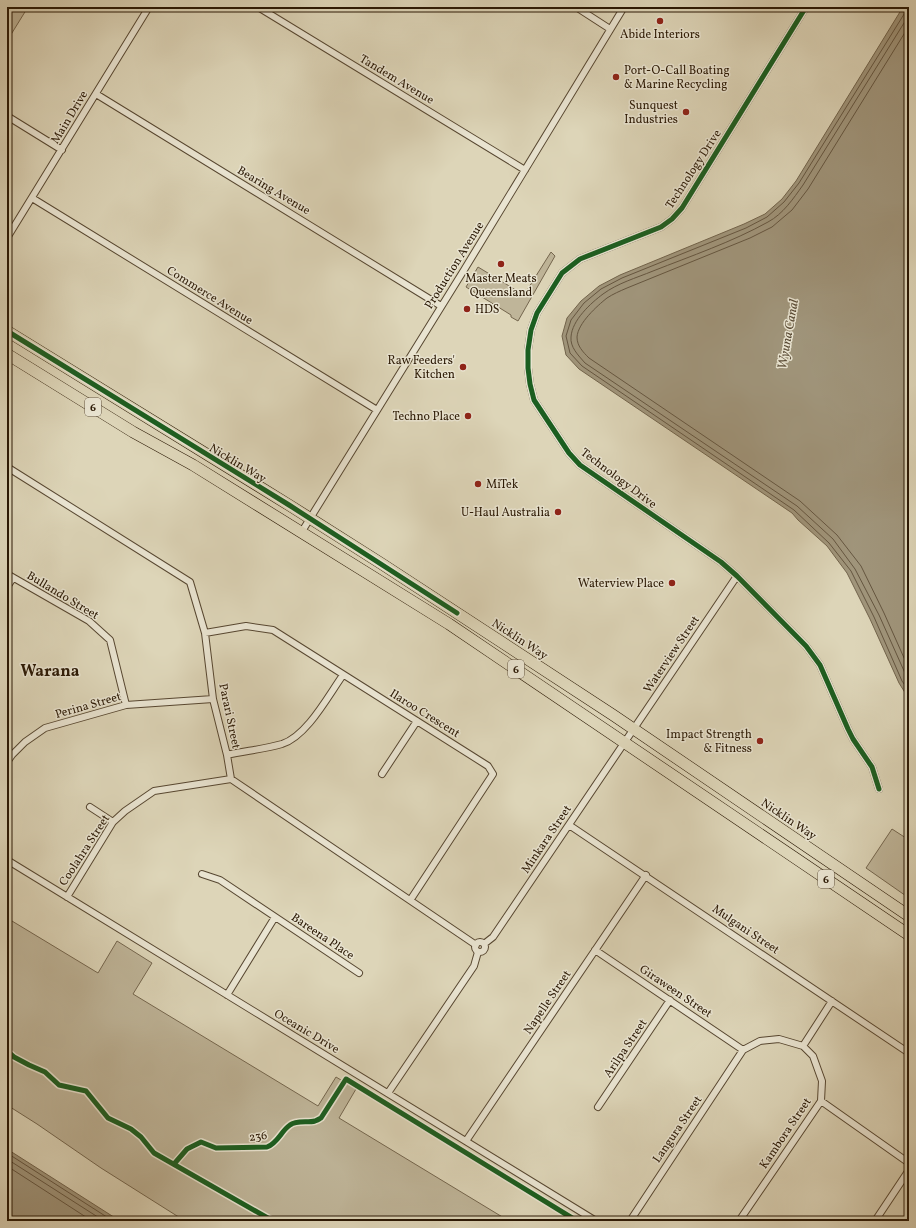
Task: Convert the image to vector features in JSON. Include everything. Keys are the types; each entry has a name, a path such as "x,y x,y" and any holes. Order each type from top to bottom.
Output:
{"highway":[{"name":"Nicklin Way","path":"7,331 310,519 634,729 909,916"},
{"name":"Nicklin Way","path":"7,354 132,432 193,465 449,624 624,744 909,935"}],"street":[{"name":"Main Drive","path":"7,238 149,7"},
{"name":"Tandem Avenue","path":"258,7 525,170"},
{"path":"576,7 610,29"},
{"name":"Production Avenue","path":"301,533 624,7"},
{"name":"Technology Drive","path":"806,7 682,208 672,219 661,227 580,259 562,273 538,313 531,330 528,350 530,384 534,400 569,452 580,465 721,562 737,576 806,646 820,665 853,739 872,768 879,789"},
{"name":"Bearing Avenue","path":"96,94 441,306"},
{"path":"7,116 62,150"},
{"name":"Commerce Avenue","path":"32,198 377,410"},
{"name":"Parari Street","path":"7,466 190,582 205,633 212,699 227,755 231,779"},
{"path":"7,587 10,576"},
{"name":"Bullando Street","path":"10,576 89,621 110,640 126,705"},
{"name":"Waterview Street","path":"624,744 737,576"},
{"name":"Ilaroo Crescent","path":"205,633 246,626 273,630 488,766 493,774 411,899"},
{"path":"227,755 283,743 296,736 308,726 343,675"},
{"name":"Perina Street","path":"7,762 9,753 45,728 126,705 212,699"},
{"path":"382,774 417,721"},
{"name":"Minkara Street","path":"484,944 493,937 624,744"},
{"path":"231,779 476,944 480,942 484,944 484,951 478,952"},
{"name":"Coolahra Street","path":"67,897 113,822 125,811 154,791 231,779"},
{"path":"90,807 113,822"},
{"name":"Mulgani Street","path":"569,825 646,875 909,1053"},
{"name":"Oceanic Drive","path":"7,860 596,1221"},
{"name":"Bareena Place","path":"202,874 220,880 359,973"},
{"name":"Napelle Street","path":"466,1141 646,875"},
{"name":"Bareena Place","path":"227,995 275,917"},
{"path":"388,1093 474,966 478,952 476,949 476,944"},
{"name":"Giraween Street","path":"596,950 743,1050"},
{"name":"Arilpa Street","path":"598,1107 670,1000"},
{"path":"743,1050 760,1041 779,1039 804,1046 832,1001"},
{"name":"Kambora Street","path":"739,1221 821,1101 822,1082 813,1056 804,1046"},
{"name":"Langura Street","path":"630,1221 743,1050"},
{"path":"821,1101 909,1163"},
{"path":"875,1221 909,1170"}],"shaded area":[{"path":"7,7 28,7 7,41"},
{"path":"551,252 555,256 518,321 466,287 478,267 524,295"},
{"path":"892,829 909,840 909,898 866,868"},
{"path":"7,918 98,973 117,941 152,963 133,994 318,1106 336,1077 356,1089 339,1118 509,1221 185,1221 101,1168 7,1105"}],"water":[{"name":"Wyuna Canal","path":"903,7 909,7 909,699 899,683 847,573 827,546 792,513 579,369 566,355 562,336 567,318 581,301 599,286 620,275 744,224 765,214 782,199 796,181"},
{"path":"7,1149 120,1221 7,1221"}],"cycle path":[{"path":"806,7 682,208 672,219 661,227 580,259 562,273 537,313 531,330 528,350 528,368 534,400 569,453 580,465 721,562 737,576 806,646 820,665 853,739 872,767 879,789"},
{"path":"7,331 289,505 457,613"},
{"path":"7,1051 14,1057 45,1072 59,1085 86,1091 108,1118 131,1129 141,1137 154,1153 273,1221"},
{"name":"236","path":"174,1164 187,1149 201,1142 216,1148 267,1147 277,1140 293,1123 315,1121 321,1118 346,1079 577,1221"}],"place":[{"name":"Abide Interiors","path":"660,21"},
{"name":"Port-O-Call Boating & Marine Recycling","path":"616,77"},
{"name":"Sunquest Industries","path":"686,112"},
{"name":"Master Meats Queensland","path":"501,264"},
{"name":"HDS","path":"467,309"},
{"name":"Raw Feeders' Kitchen","path":"463,367"},
{"name":"Techno Place","path":"468,416"},
{"name":"MiTek","path":"478,484"},
{"name":"U-Haul Australia","path":"558,512"},
{"name":"Waterview Place","path":"672,583"},
{"name":"Impact Strength & Fitness","path":"760,741"}],"district":[{"name":"Warana","path":"50,670"}]}
